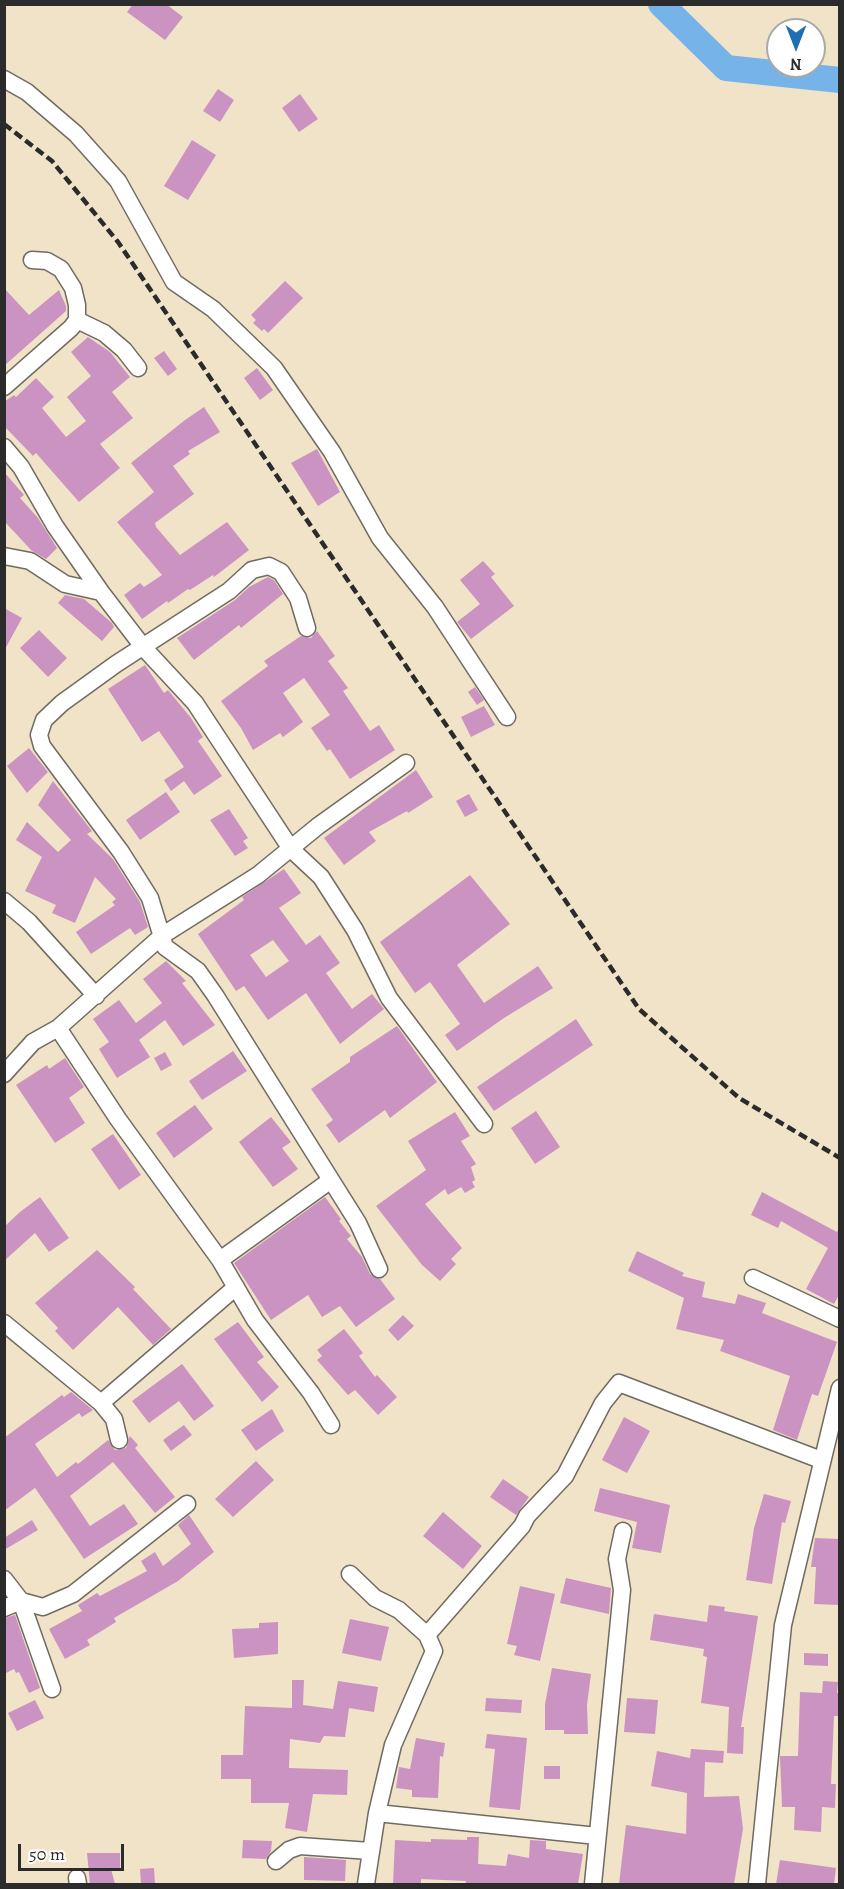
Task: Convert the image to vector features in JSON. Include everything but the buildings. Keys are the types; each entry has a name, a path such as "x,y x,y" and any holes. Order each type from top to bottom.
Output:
{"street":[{"path":"4,79 27,92 76,134 118,181 174,282 213,309 274,368 332,452 380,538 435,607 507,717"},
{"path":"4,387 71,328 77,320 77,305 73,288 61,269 47,261 32,260"},
{"path":"77,320 104,333 124,350 138,368"},
{"path":"4,447 21,466 55,526 101,592 144,648 195,703 291,849 321,877 354,930 389,998 484,1124"},
{"path":"4,556 30,561 65,584 101,592"},
{"path":"307,628 298,598 281,572 269,566 252,570 229,591 116,664 62,703 44,720 39,735 42,746 121,852 150,898 165,947 198,971 358,1222 379,1269"},
{"path":"4,1074 33,1042 58,1028 163,935 258,876 406,763"},
{"path":"4,902 28,922 96,996"},
{"path":"58,1028 118,1119 220,1260 255,1320 311,1393 331,1425"},
{"path":"220,1260 331,1180"},
{"path":"753,1278 840,1318"},
{"path":"100,1403 236,1287"},
{"path":"4,1323 100,1403 114,1419 119,1440"},
{"path":"427,1635 565,1476 603,1403 619,1383 821,1460"},
{"path":"757,1884 783,1625 840,1388"},
{"path":"4,1608 21,1601 43,1607 73,1594 187,1504"},
{"path":"593,1884 622,1590 617,1559 622,1531"},
{"path":"350,1574 375,1598 399,1610 427,1635 434,1651 393,1745 377,1813 366,1884"},
{"path":"4,1579 21,1601 52,1689"},
{"path":"377,1813 597,1836"},
{"path":"276,1861 289,1850 300,1846 370,1851"}],"waterway":[{"path":"661,4 726,68 840,80"}],"railway":[{"path":"4,124 52,161 118,242 639,1009 739,1098 840,1158"}]}
